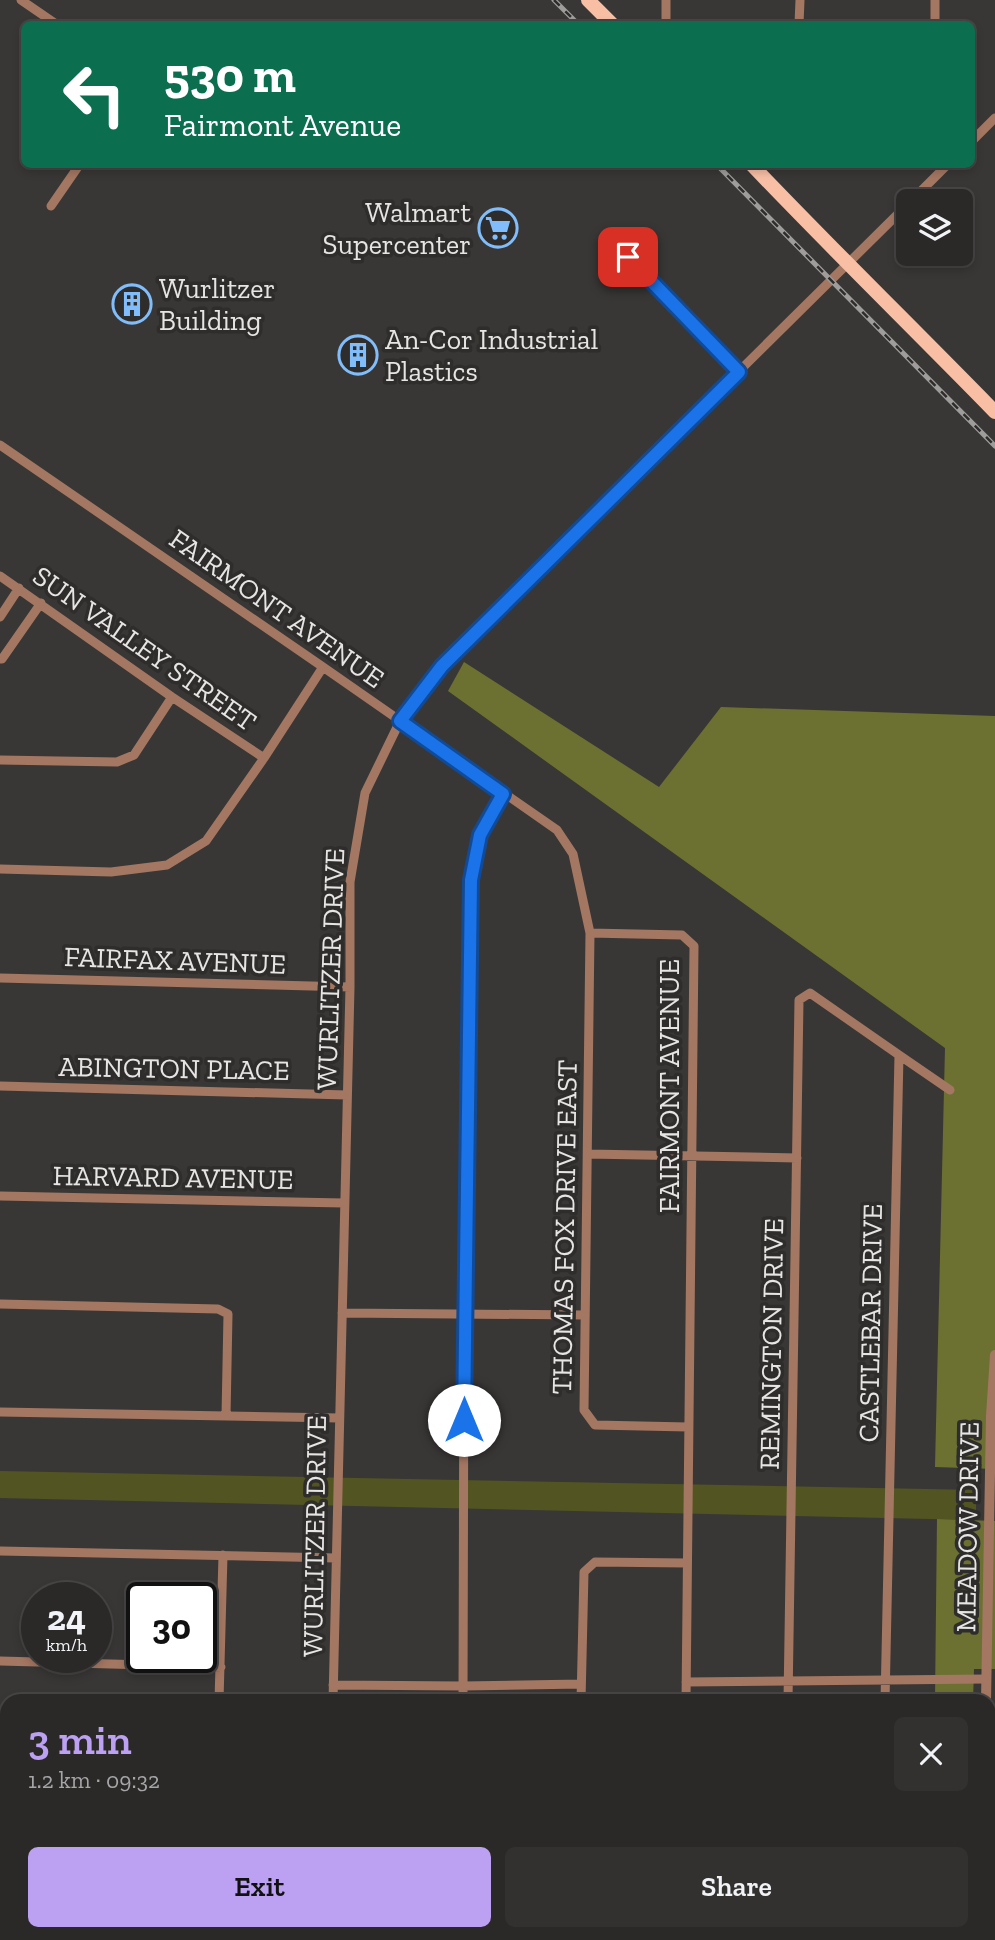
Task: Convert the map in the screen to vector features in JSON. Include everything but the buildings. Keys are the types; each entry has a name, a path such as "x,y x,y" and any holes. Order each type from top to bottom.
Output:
{"main road":[{"path":"588,0 609,21"},
{"path":"755,168 995,412"}],"street":[{"path":"21,0 52,21"},
{"path":"666,0 666,21"},
{"path":"799,21 800,0"},
{"path":"935,0 935,21"},
{"path":"975,138 995,118"},
{"path":"51,206 77,168"},
{"name":"WURLITZER DRIVE","path":"922,189 944,168"},
{"name":"WURLITZER DRIVE","path":"333,1694 350,882 365,793 400,721 442,666 896,215"},
{"path":"624,250 739,372"},
{"name":"FAIRMONT AVENUE","path":"0,445 557,830 573,854 590,933 682,935 694,946 686,1694"},
{"name":"SUN VALLEY STREET","path":"0,576 264,758"},
{"path":"0,617 19,589"},
{"path":"0,659 41,603"},
{"path":"0,869 111,872 167,865 206,841 323,667"},
{"path":"0,760 117,762 134,755 172,697"},
{"path":"463,1694 464,1314 471,880 480,835 503,794"},
{"name":"THOMAS FOX DRIVE EAST","path":"590,933 584,1410 595,1425 688,1427"},
{"name":"FAIRFAX AVENUE","path":"0,978 349,987"},
{"name":"REMINGTON DRIVE","path":"788,1694 799,1000 810,993 899,1055"},
{"path":"899,1055 950,1090"},
{"name":"CASTLEBAR DRIVE","path":"885,1694 899,1055"},
{"name":"ABINGTON PLACE","path":"0,1086 347,1095"},
{"path":"588,1154 797,1158"},
{"name":"HARVARD AVENUE","path":"0,1196 344,1203"},
{"path":"0,1304 218,1308 228,1314 226,1416"},
{"path":"342,1313 585,1315"},
{"name":"MEADOW DRIVE","path":"986,1694 991,1416 995,1355"},
{"path":"0,1412 339,1418"},
{"path":"0,1551 336,1558"},
{"path":"219,1694 223,1555"},
{"path":"581,1694 584,1572 594,1562 687,1563"},
{"path":"0,1661 220,1667"},
{"path":"686,1682 986,1679"},
{"path":"333,1685 581,1684"}],"green space":[{"path":"464,662 659,787 721,707 995,716 995,1469 935,1467 945,1048 448,691"},
{"path":"0,1471 976,1490 976,1520 0,1498"},
{"path":"937,1519 995,1521 995,1669 974,1669 973,1694 935,1694"}],"railway":[{"path":"554,0 575,21"},
{"path":"720,168 995,446"}],"place":[{"name":"Walmart Supercenter","path":"498,228"},
{"name":"Wurlitzer Building","path":"132,304"},
{"name":"An-Cor Industrial Plastics","path":"358,355"}],"route":[{"path":"464,1420 471,880 480,835 503,794 400,721 442,666 739,372 628,257"}]}
